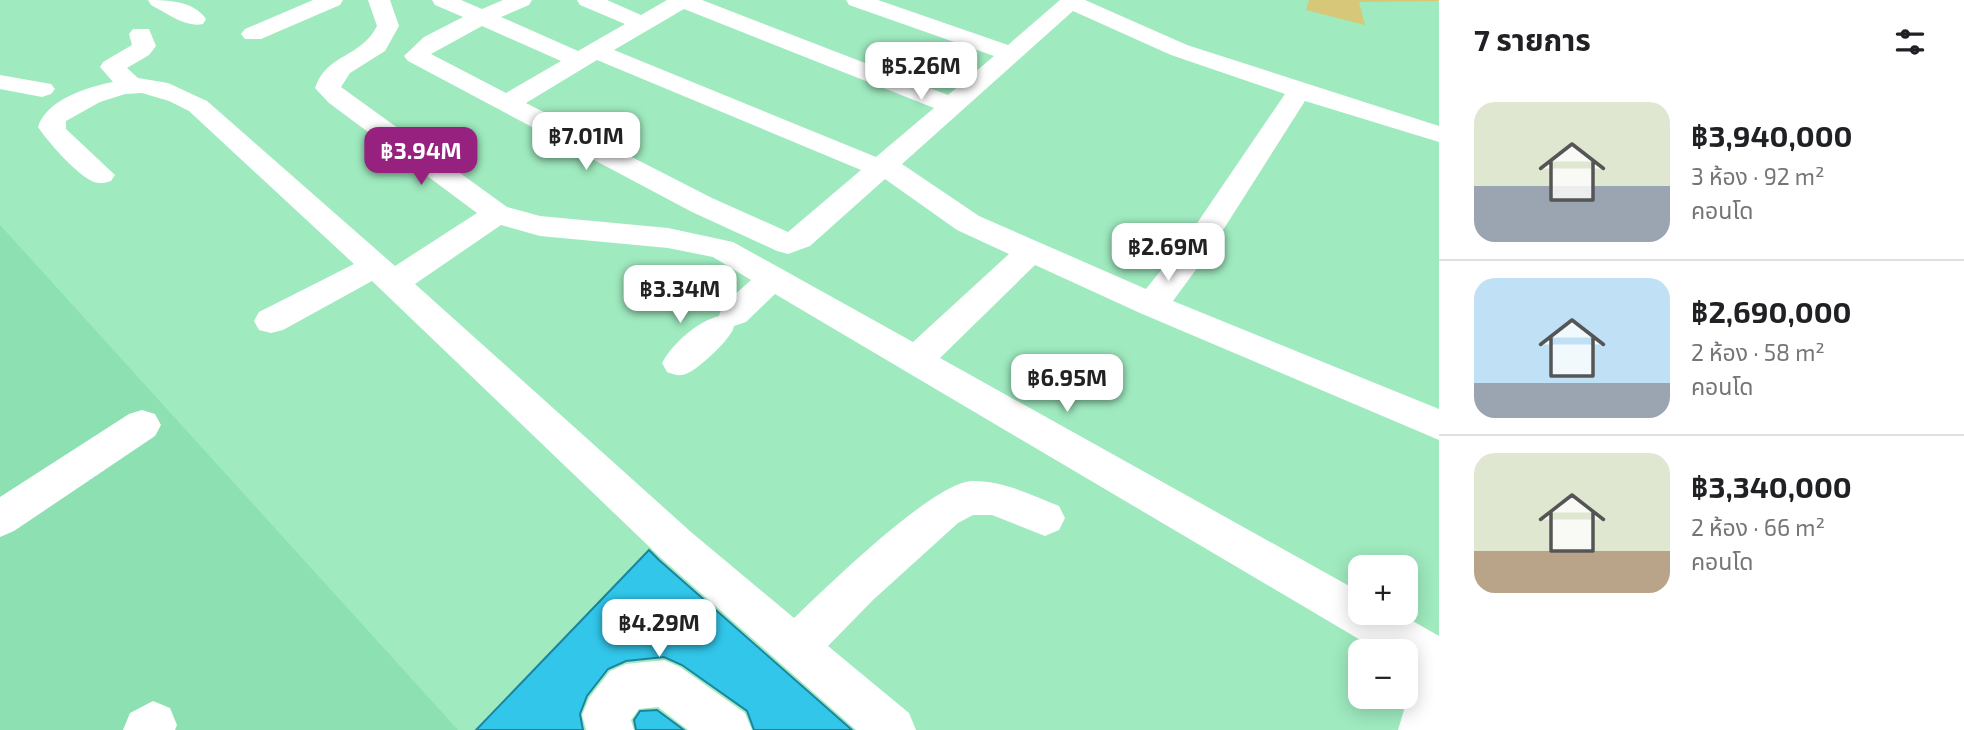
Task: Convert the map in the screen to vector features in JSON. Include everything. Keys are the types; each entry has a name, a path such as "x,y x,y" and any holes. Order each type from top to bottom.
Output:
{"highway":[{"path":"1424,730 1439,671"}],"street":[{"path":"159,0 195,19"},
{"path":"253,34 332,0"},
{"path":"379,0 388,26 378,45 341,68 329,80 328,88 338,99 464,188 497,215 540,226 668,238 722,249 1439,661"},
{"path":"443,0 483,18 882,166 968,223 1152,305 1439,425"},
{"path":"521,0 419,50 416,56 702,205 788,244 799,239 953,106 1012,54 1064,2 1179,50 1299,91 1439,134"},
{"path":"588,0 643,24"},
{"path":"507,103 682,0 953,106"},
{"path":"856,0 1012,54"},
{"path":"129,84 112,67 141,50 144,46 141,34"},
{"path":"0,82 42,89"},
{"path":"101,175 57,135 51,127 54,117 99,91 129,84 167,90 198,106 676,545 892,730"},
{"path":"1152,305 1200,242 1299,91"},
{"path":"271,321 384,275 497,215"},
{"path":"915,361 1031,251"},
{"path":"679,363 773,277"},
{"path":"0,520 142,425"},
{"path":"796,647 858,586 944,511 968,498 993,498 1045,518"},
{"path":"610,730 606,715 626,687 664,683 728,730"}],"shaded area":[{"path":"1309,0 1439,1 1359,2 1365,25 1306,10"},
{"path":"0,225 458,730 0,730"}],"building":[{"path":"649,550 852,730 754,730 747,711 682,665 664,657 626,661 608,669 587,696 580,714 583,730 476,730"},
{"path":"657,710 684,730 636,730 634,720 640,711"}]}
